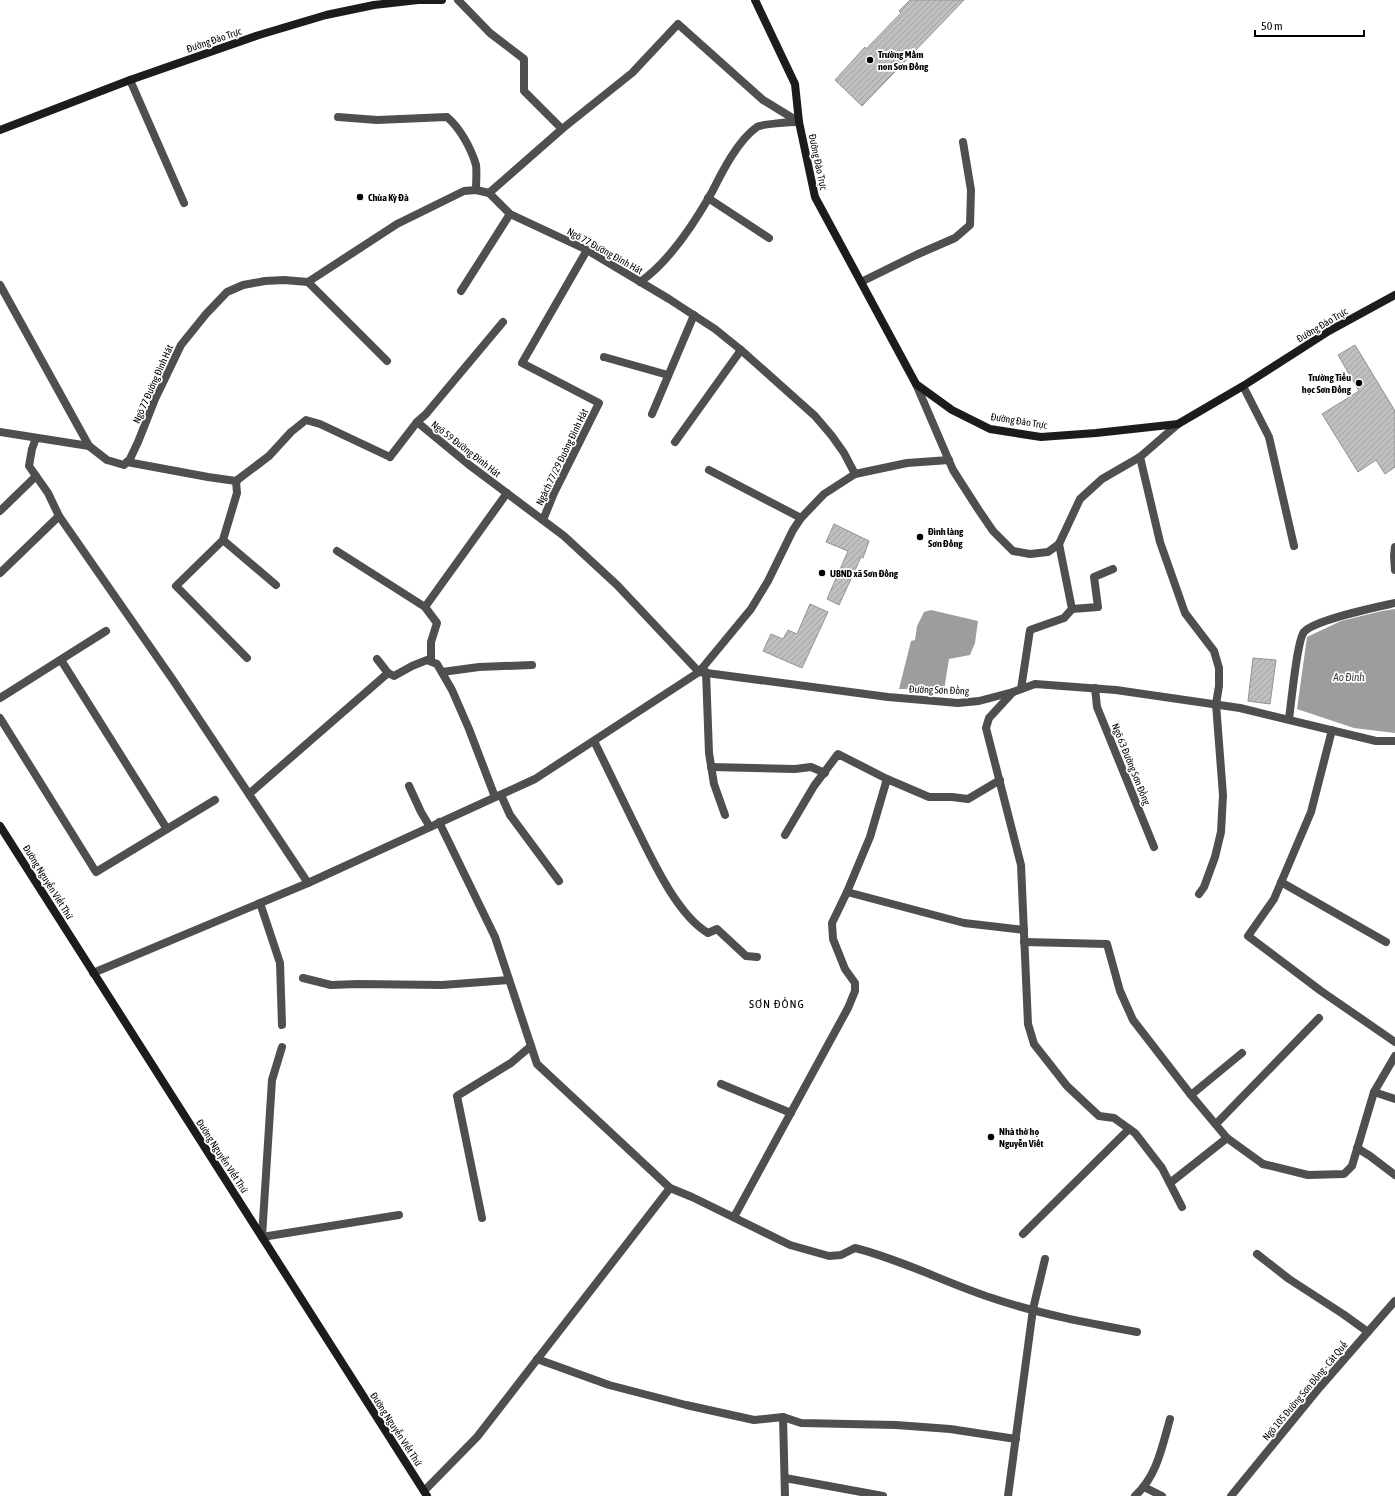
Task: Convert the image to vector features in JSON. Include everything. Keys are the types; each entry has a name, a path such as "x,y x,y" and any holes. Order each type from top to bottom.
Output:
{"street":[{"name":"Đường Đào Trực","path":"0,130 130,80 326,15 374,5 418,0 442,0"},
{"path":"458,0 490,33 524,59 524,91 562,129"},
{"name":"Đường Đào Trực","path":"755,0 795,84 799,122 815,197 916,384 952,410 990,429 1041,437 1096,434 1178,424 1243,386 1329,332 1395,295"},
{"path":"387,362 308,282 397,224 464,191 476,190 489,193 562,129 632,74 678,24 763,100 799,122"},
{"path":"130,80 184,203"},
{"path":"338,116 378,120 447,117 455,123 469,148 476,166 476,190"},
{"path":"640,282 648,276 678,244 708,198 731,157 744,140 758,126 799,122"},
{"path":"862,282 916,255 955,238 970,225 971,190 963,142"},
{"name":"Ngõ 77 Đường Đình Hát","path":"489,193 510,214 587,250 715,329 741,350 815,416 844,453 855,474"},
{"path":"708,198 768,238"},
{"path":"461,291 510,214"},
{"name":"Ngách 77/29 Đuòng Đình Hát","path":"542,520 599,403 522,363 587,250"},
{"name":"Ngõ 77 Đường Đình Hát","path":"127,462 138,442 155,399 181,345 226,292 243,285 265,281 284,280 308,282"},
{"path":"0,285 89,446 107,460 124,465 127,462 236,481 237,493 223,540 176,586 247,658"},
{"path":"652,414 694,316"},
{"path":"417,422 426,414 503,322"},
{"path":"674,442 741,350"},
{"path":"604,357 668,376"},
{"path":"916,384 953,470 993,531 1013,551 1030,554 1048,552 1059,544 1080,499 1102,479 1140,457 1178,424"},
{"path":"1243,386 1269,437 1294,546"},
{"name":"Ngõ 59 Đường Đình Hát","path":"236,481 269,456 291,432 306,420 320,424 390,457 417,422 468,464 564,536 617,585 703,672"},
{"path":"0,432 89,446"},
{"path":"36,438 32,449 29,466 48,493 59,516 173,680 308,883"},
{"path":"1140,457 1160,542 1185,612 1214,651 1219,668 1219,686 1216,704 1223,795 1220,832 1215,858 1204,887 1198,894"},
{"path":"93,973 308,883 439,822 535,780 703,672 751,608 768,581 793,530 801,518 824,494 855,474 907,463 949,460"},
{"path":"709,470 801,518"},
{"path":"0,511 36,476"},
{"path":"425,607 507,493"},
{"path":"0,573 59,516"},
{"path":"223,540 276,585"},
{"path":"1059,544 1072,609"},
{"path":"1395,547 1395,570"},
{"path":"337,551 425,607 437,623 431,642 430,661"},
{"path":"1021,689 1030,630 1064,618 1072,609 1098,608 1094,577 1113,569"},
{"path":"1289,719 1297,661 1304,632 1312,626 1326,621 1395,603"},
{"path":"0,698 106,631"},
{"path":"377,659 388,673 394,676 427,660 437,664 469,729 498,796 510,815 559,881"},
{"path":"61,660 167,829"},
{"path":"442,672 479,667 532,665"},
{"path":"703,672 711,767 714,784 725,815"},
{"name":"Đường Sơn Đồng","path":"703,672 888,697 958,703 979,701 1013,692 1035,684 1095,688 1240,708 1376,740 1395,741"},
{"path":"249,794 388,673"},
{"name":"Ngõ 63 Đường Sơn Đồng","path":"1095,688 1097,708 1154,847"},
{"path":"1013,692 989,718 986,728 1021,866 1028,1024 1034,1044 1067,1086 1099,1116 1114,1118 1134,1133 1162,1168 1182,1207"},
{"path":"0,718 96,872 215,800"},
{"path":"1332,730 1311,812 1274,899 1248,936 1321,991 1395,1042"},
{"path":"594,741 653,863 677,901 693,921 702,929 708,933 718,929 746,956 757,957"},
{"path":"785,835 814,786 838,754 929,797 968,799 1000,780"},
{"path":"711,767 795,769 811,767 825,773"},
{"path":"734,1217 848,1008 855,991 855,983 845,969 833,939 832,923 870,837 887,778"},
{"path":"409,786 430,827"},
{"path":"439,822 495,938 537,1064 670,1188 692,1197 790,1245 829,1256 841,1255 856,1248 880,1254 992,1298 1069,1319 1137,1332"},
{"name":"Đường Nguyễn Viết Thứ","path":"0,826 425,1493"},
{"path":"1281,882 1386,942"},
{"path":"847,892 964,923 1024,930"},
{"path":"260,903 280,963 282,1025"},
{"path":"1024,942 1108,944 1120,991 1133,1020 1191,1095 1227,1138 1264,1164 1308,1175 1344,1174 1352,1166 1374,1092 1395,1056"},
{"path":"303,978 330,985 442,985 509,980"},
{"path":"1216,1124 1319,1018"},
{"path":"482,1218 457,1096 511,1063 531,1046"},
{"path":"282,1048 272,1080 262,1237 399,1215"},
{"path":"1191,1095 1242,1053"},
{"path":"721,1084 791,1113"},
{"path":"1374,1092 1395,1099"},
{"path":"1023,1234 1129,1129"},
{"path":"1170,1183 1227,1138"},
{"path":"1357,1148 1395,1175"},
{"path":"425,1493 477,1436 670,1188"},
{"path":"1257,1254 1288,1279 1368,1332"},
{"path":"1008,1496 1033,1309 1045,1259"},
{"name":"Ngõ 105 Đường Sơn Đồng - Cát Quế","path":"1231,1496 1315,1393 1395,1301"},
{"path":"536,1359 609,1385 686,1405 754,1420 783,1417 801,1423 896,1425 950,1429 1016,1439"},
{"path":"783,1417 785,1496"},
{"path":"1135,1496 1144,1487 1153,1473 1170,1419"},
{"path":"785,1478 883,1496"},
{"path":"1144,1487 1162,1496"}],"water":[{"name":"Ao Đình","path":"1395,609 1395,733 1354,728 1297,709 1307,637 1341,621"},
{"path":"931,610 978,621 975,643 970,655 949,659 944,690 899,689 911,641 915,640 917,626 924,612"}],"building":[{"path":"910,0 964,0 862,106 835,80 865,47 866,49 901,13 899,11"},
{"path":"1355,345 1395,411 1395,467 1385,474 1376,460 1358,472 1322,414 1359,391 1338,355"},
{"path":"834,524 869,541 863,558 861,557 839,605 827,599 848,551 826,542"},
{"path":"810,604 828,612 802,668 763,651 771,634 783,639 788,630 797,634"},
{"path":"1253,658 1276,660 1270,704 1248,701"}],"place":[{"name":"Trường Mầm non Sơn Đồng","path":"870,60"},
{"name":"Chùa Kỳ Đà","path":"360,197"},
{"name":"Trường Tiểu học Sơn Đồng","path":"1359,383"},
{"name":"Đình làng Sơn Đồng","path":"920,537"},
{"name":"UBND xã Sơn Đồng","path":"822,573"},
{"name":"Nhà thờ họ Nguyễn Viết","path":"991,1137"}],"district":[{"name":"SƠN ĐỒNG","path":"777,1004"}]}
